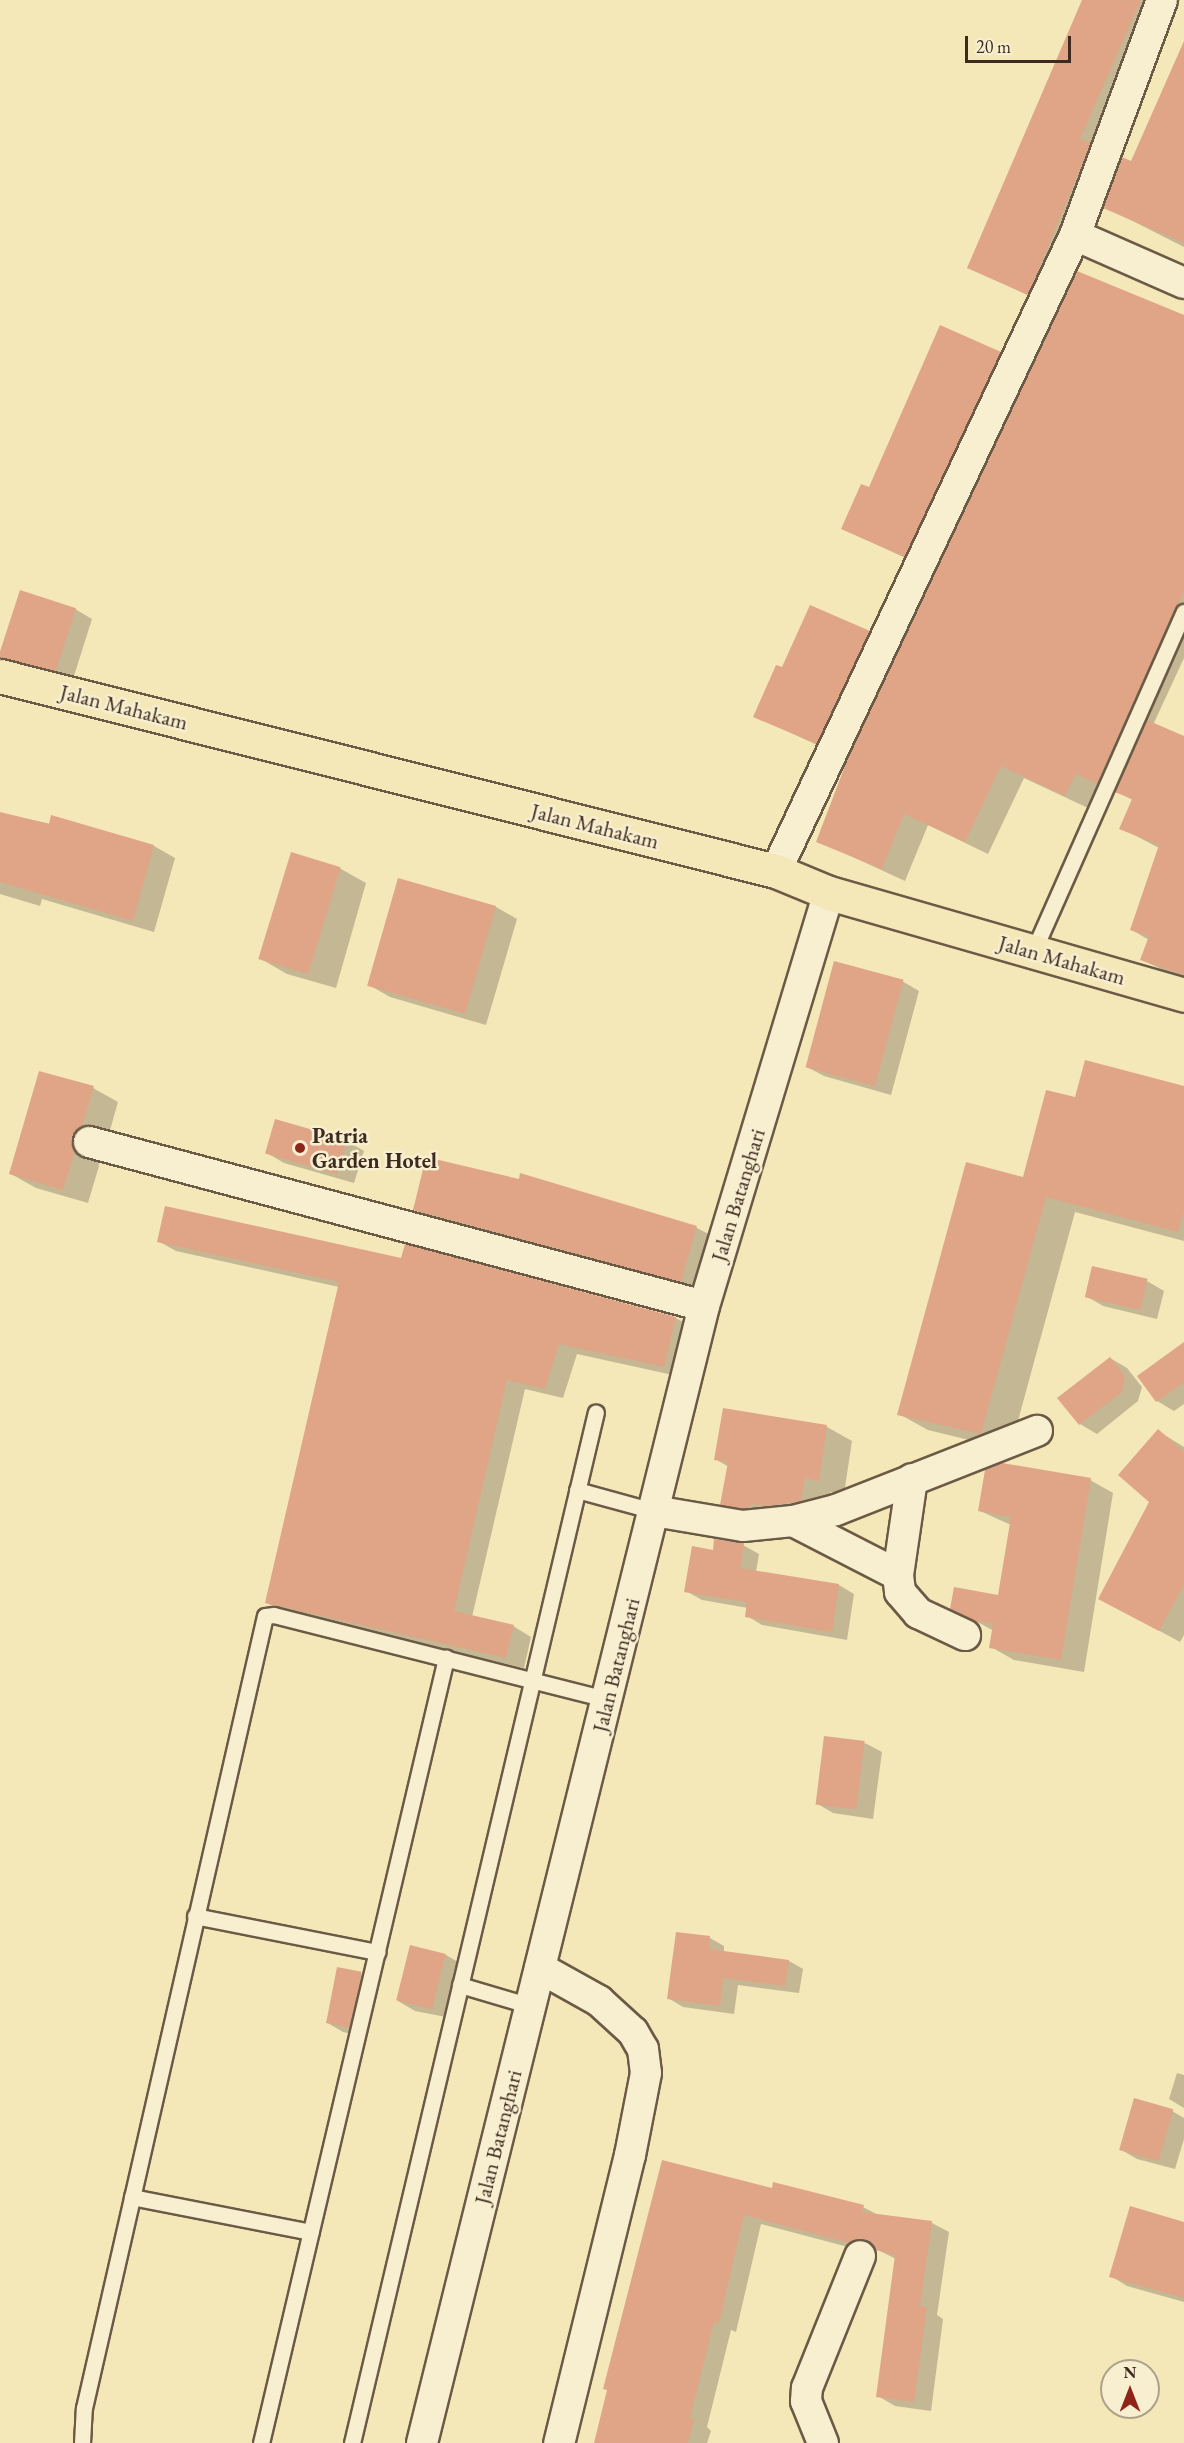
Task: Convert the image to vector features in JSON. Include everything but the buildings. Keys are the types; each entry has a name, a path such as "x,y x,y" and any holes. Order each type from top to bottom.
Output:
{"main road":[{"name":"Jalan Mahakam","path":"0,676 776,871 829,893 1184,995"}],"street":[{"path":"776,871 1075,236 1162,0"},
{"path":"1075,236 1184,283"},
{"name":"Jalan Batanghari","path":"422,2443 704,1306 829,893"},
{"path":"89,1142 704,1306"},
{"path":"654,1511 743,1526 793,1521 1037,1431"},
{"path":"912,1479 898,1575 900,1592 918,1613 965,1635"},
{"path":"793,1521 898,1575"},
{"path":"540,1968 599,2001 633,2032 643,2049 646,2073 630,2155 559,2443"},
{"path":"823,2443 806,2401 807,2388 860,2256"}],"lane":[{"path":"1033,952 1184,612"},
{"path":"352,2443 596,1412"},
{"path":"577,1490 654,1511"},
{"path":"82,2443 84,2408 195,1916 266,1616 533,1679 607,1699"},
{"path":"261,2443 446,1658"},
{"path":"195,1916 377,1952"},
{"path":"460,1985 531,2006"},
{"path":"132,2197 311,2232"}],"place":[{"name":"Patria Garden Hotel","path":"300,1148"}]}
